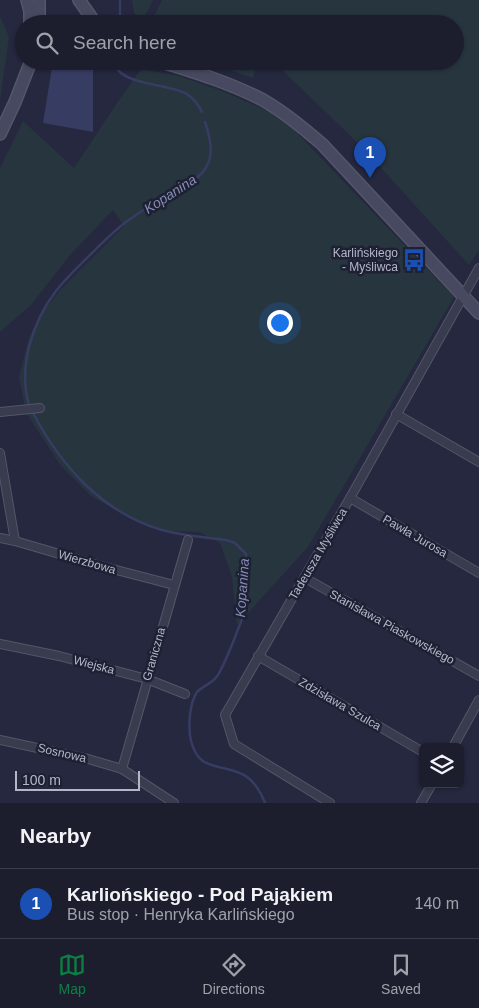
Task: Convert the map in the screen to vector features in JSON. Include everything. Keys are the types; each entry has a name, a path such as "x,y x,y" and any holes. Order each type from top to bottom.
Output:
{"street":[{"path":"27,0 30,15"},
{"path":"39,0 39,15"},
{"path":"79,0 90,15"},
{"path":"0,134 16,102 27,70"},
{"path":"188,70 238,88 263,100 305,129 322,144 479,313"},
{"name":"Tadeusza Myśliwca","path":"330,803 234,744 226,715 479,268"},
{"path":"0,412 40,408"},
{"path":"396,414 479,462"},
{"path":"0,453 15,541"},
{"name":"Pawła Jurosa","path":"350,498 479,573"},
{"name":"Wierzbowa","path":"0,538 174,585"},
{"name":"Graniczna","path":"122,769 188,540"},
{"name":"Stanisława Piaskowskiego","path":"305,578 479,676"},
{"name":"Wiejska","path":"0,644 59,656 148,679 185,694"},
{"name":"Zdzisława Szulca","path":"258,656 419,750"},
{"path":"455,743 479,700"},
{"name":"Sosnowa","path":"0,740 88,759 122,769 174,803"},
{"path":"421,803 430,788"}],"shaded area":[{"path":"132,0 153,0 146,15 136,15"},
{"path":"162,0 479,0 479,250 469,265 363,148 283,71 464,70 464,15 154,15"},
{"path":"0,16 9,37 0,101"},
{"path":"140,70 146,70 179,76 222,91 282,117 454,297 308,547 237,625 232,577 220,543 199,532 159,531 124,515 91,496 61,466 26,413 19,377 29,337 43,312 60,290 124,226 113,210 71,254 31,305 0,332 0,168 23,121 74,168"},
{"path":"229,70 255,70 253,78"}],"water":[{"path":"52,70 93,70 93,132 43,123"}],"waterway":[{"name":"Kopanina","path":"120,0 120,15"},
{"name":"Kopanina","path":"118,70 134,80 179,90 187,94 196,102 202,112"},
{"name":"Kopanina","path":"29,405 26,391 26,361 34,331 47,303 69,276 117,229 202,173 208,164 211,152 205,122"},
{"name":"Kopanina","path":"33,413 44,433 71,469 86,485 121,512 162,530 235,543 246,554 246,595 242,619 218,675 197,692 194,697 190,716 190,730 191,741 199,758 211,765 246,776 256,786 265,803"}],"place":[{"name":"Karliońskiego - Pod Pająkiem","path":"370,178"},
{"name":"Karlińskiego - Myśliwca","path":"414,260"}]}
